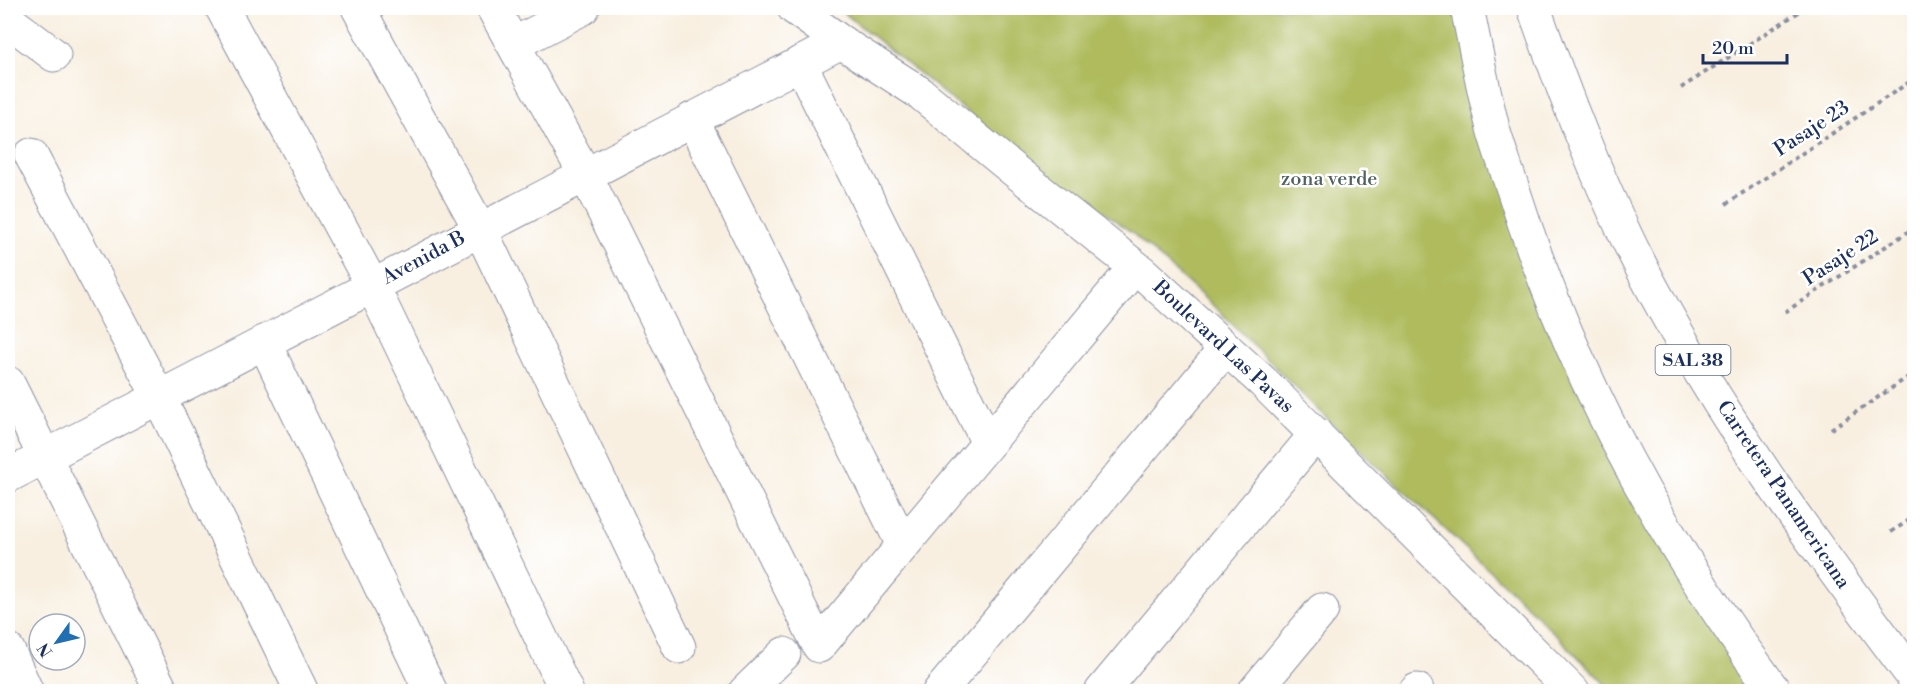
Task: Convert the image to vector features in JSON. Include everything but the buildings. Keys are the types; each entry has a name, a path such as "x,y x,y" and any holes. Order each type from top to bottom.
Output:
{"main road":[{"path":"222,8 372,285 567,692"},
{"path":"358,8 480,229 679,647"},
{"path":"493,8 585,174 819,646 1136,267"},
{"path":"514,44 582,8"},
{"name":"Boulevard Las Pavas","path":"795,8 841,42 920,93 1136,267 1263,382 1571,691"},
{"path":"1467,8 1494,132 1524,226 1557,316 1631,471 1680,554 1734,637 1774,692"},
{"name":"Carretera Panamericana","path":"1534,8 1583,138 1625,233 1666,315 1725,412 1780,494 1914,678"},
{"path":"8,20 54,55"},
{"name":"Avenida B","path":"8,476 841,42"},
{"path":"800,63 988,443"},
{"path":"692,119 903,545"},
{"path":"31,155 159,397 302,692"},
{"path":"264,342 431,692"},
{"path":"939,692 1226,348"},
{"path":"8,383 162,692"},
{"path":"1101,692 1316,434"},
{"path":"1254,692 1322,610"},
{"path":"8,650 27,692"},
{"path":"745,692 784,654"}],"path":[{"path":"1681,88 1805,8"},
{"name":"Pasaje 23","path":"1726,204 1914,79"},
{"name":"Pasaje 22","path":"1785,312 1914,228"},
{"path":"1831,429 1914,373"},
{"path":"1891,532 1914,517"}],"green space":[{"name":"zona verde","path":"838,8 1468,8 1562,325 1775,691 1612,691 1522,601 1330,422 1220,312 1131,232 1092,203 1083,206"}]}
